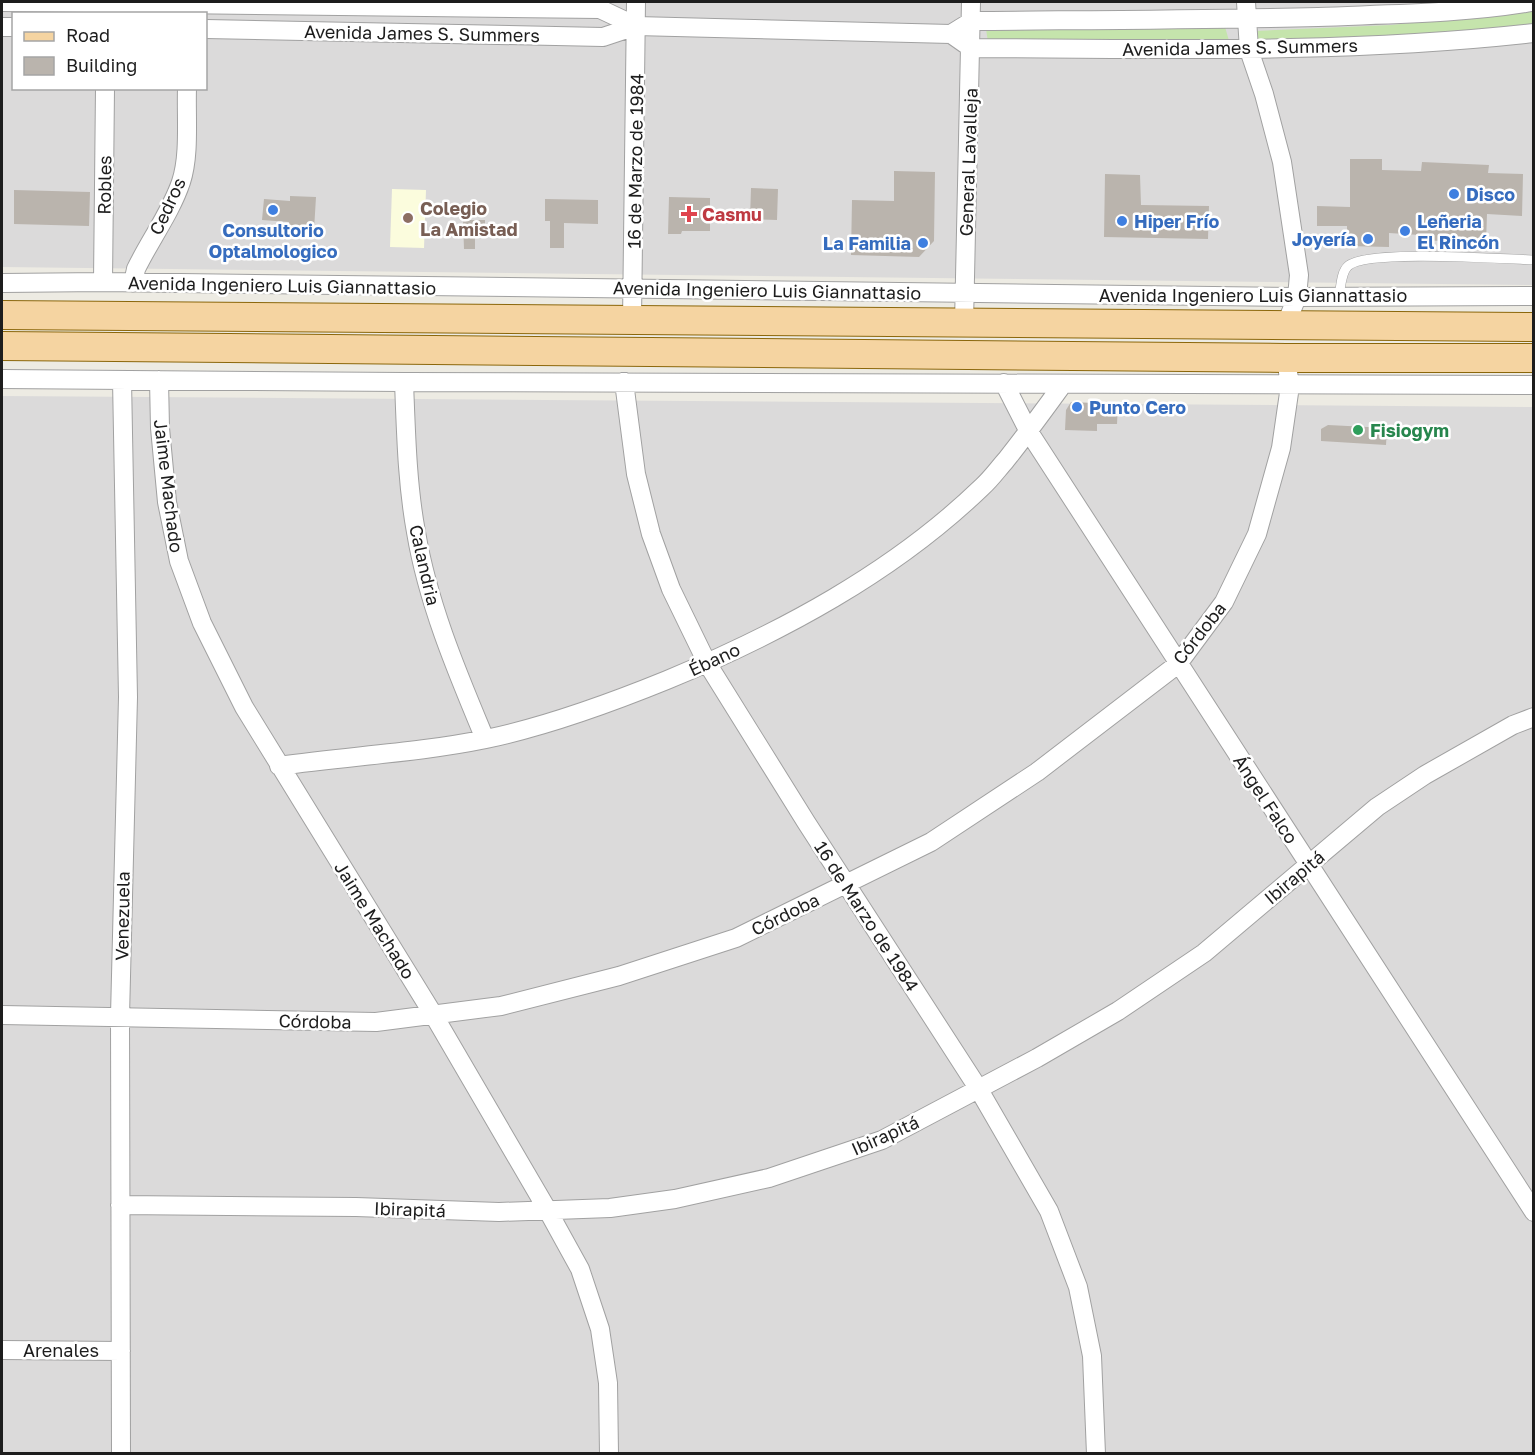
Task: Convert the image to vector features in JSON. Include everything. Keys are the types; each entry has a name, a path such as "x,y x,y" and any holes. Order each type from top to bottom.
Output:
{"main road":[{"name":"Avenida Ingeniero Luis Giannattasio","path":"2,315 1533,327"},
{"path":"2,346 1288,372 1533,358"}],"street":[{"name":"Avenida James S. Summers","path":"2,2 129,2 186,9 600,9 636,27"},
{"name":"16 de Marzo de 1984","path":"632,320 636,2"},
{"name":"General Lavalleja","path":"964,323 963,293 972,48 971,2"},
{"name":"Avenida James S. Summers","path":"972,21 1246,10 1395,14 1532,2"},
{"path":"1246,10 1249,50 1264,94 1282,162 1299,275 1297,297 1286,324"},
{"path":"972,21 951,34 972,48"},
{"name":"Avenida James S. Summers","path":"207,29 603,37 636,27 951,34"},
{"name":"Avenida James S. Summers","path":"972,48 1249,50 1402,44 1533,33"},
{"name":"Robles","path":"103,282 105,90"},
{"name":"Cedros","path":"133,283 136,269 182,181 187,90"},
{"name":"Avenida Ingeniero Luis Giannattasio","path":"2,283 103,282 1297,297 1533,296"},
{"path":"2,378 1063,384 1288,372 1533,385"},
{"name":"Córdoba","path":"2,1015 376,1022 501,1006 619,976 736,938 931,843 1037,772 1178,664 1224,602 1257,534 1281,448 1288,372"},
{"name":"Venezuela","path":"121,1454 120,1016 128,697 122,380"},
{"name":"Jaime Machado","path":"159,380 160,428 167,501 179,561 207,634 244,707 433,1014 580,1269 600,1329 609,1383 609,1454"},
{"name":"Calandria","path":"404,382 408,477 421,555 448,650 485,739"},
{"name":"16 de Marzo de 1984","path":"624,382 636,474 651,534 671,589 707,663 978,1088 1049,1211 1078,1287 1092,1356 1096,1454"},
{"name":"Ángel Falco","path":"1004,383 1029,432 1533,1212"},
{"name":"Ébano","path":"279,766 395,754 525,730 608,704 707,663 806,615 894,559 944,522 984,486 1029,432 1063,384"},
{"name":"Ibirapitá","path":"120,1205 487,1212 610,1208 675,1199 770,1178 882,1140 1037,1058 1118,1011 1204,953 1377,807 1425,775 1513,725 1533,717"},
{"name":"Arenales","path":"2,1350 121,1351"}],"lane":[{"path":"1339,296 1345,270 1358,260 1403,257 1533,260"}],"shaded area":[{"path":"2,2 1533,2 1533,285 2,267"},
{"name":"Colegio La Amistad","path":"392,189 426,190 424,248 390,247"},
{"path":"2,396 1533,407 1533,1453 2,1453"}],"green space":[{"path":"1533,10 1533,24 1396,37 1256,43 1255,31 1391,25"},
{"path":"1225,27 1230,44 988,42 986,29"}],"building":[{"path":"1350,159 1382,159 1382,170 1421,171 1422,162 1489,165 1488,173 1523,174 1522,216 1487,214 1486,243 1420,240 1420,235 1389,233 1389,247 1347,246 1347,226 1317,226 1317,206 1350,207"},
{"path":"894,171 935,172 934,241 919,257 851,255 852,200 894,201"},
{"path":"1105,174 1140,175 1141,205 1209,206 1208,239 1104,237"},
{"path":"751,188 778,189 777,220 750,219"},
{"path":"14,190 90,192 89,226 14,224"},
{"path":"290,196 316,197 314,230 289,229 289,222 262,220 264,199 290,201"},
{"name":"Casmu","path":"669,197 710,198 710,231 682,231 681,234 668,234"},
{"path":"545,199 598,200 598,224 564,223 564,248 550,248 550,221 545,221"},
{"path":"463,220 485,220 485,236 475,236 475,249 464,249"},
{"path":"1071,402 1118,404 1117,424 1097,424 1097,431 1065,430 1066,410"},
{"path":"1328,425 1387,428 1386,445 1321,441 1321,429"}],"place":[{"name":"Disco","path":"1454,194"},
{"name":"Consultorio Optalmologico","path":"273,210"},
{"name":"Casmu","path":"689,214"},
{"name":"Colegio La Amistad","path":"408,218"},
{"name":"Hiper Frío","path":"1122,221"},
{"name":"Leñeria El Rincón","path":"1405,231"},
{"name":"Joyería","path":"1368,239"},
{"name":"La Familia","path":"923,243"},
{"name":"Punto Cero","path":"1077,407"},
{"name":"Fisiogym","path":"1358,430"}]}
